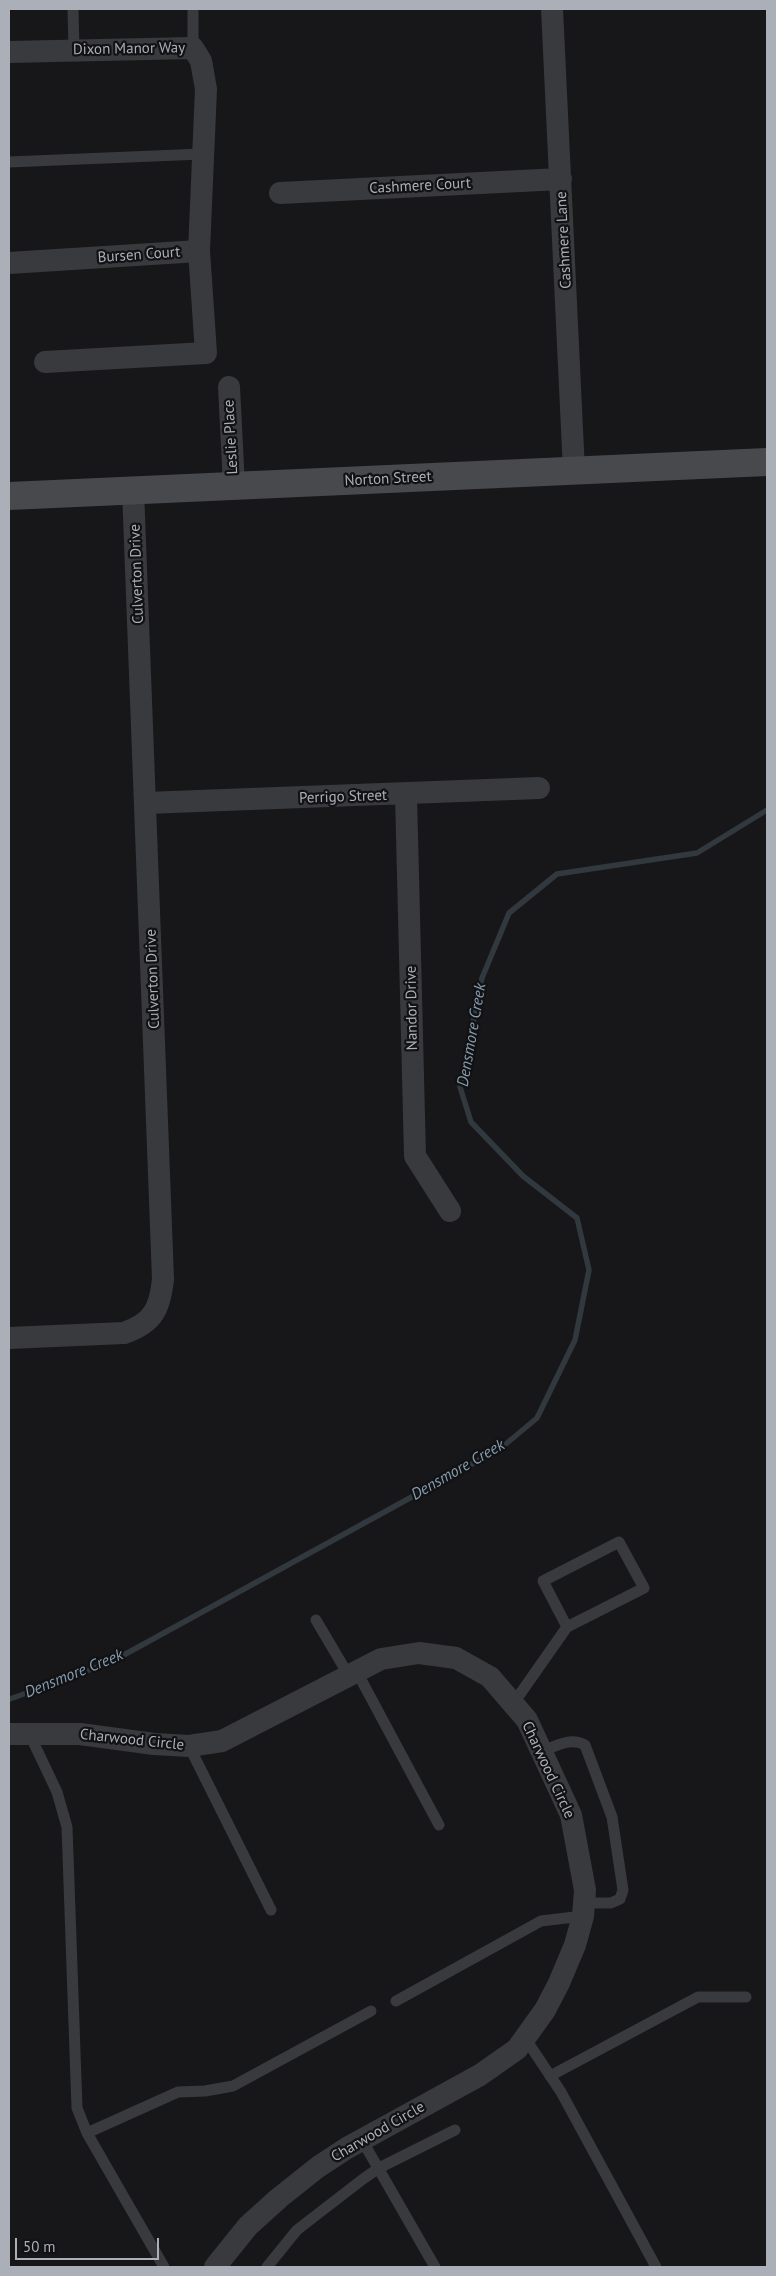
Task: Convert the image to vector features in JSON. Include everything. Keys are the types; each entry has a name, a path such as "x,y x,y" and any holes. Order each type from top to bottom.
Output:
{"main road":[{"name":"Norton Street","path":"9,496 767,462"}],"street":[{"name":"Cashmere Lane","path":"552,9 574,471"},
{"name":"Dixon Manor Way","path":"9,52 193,48 201,61 206,89 199,251"},
{"name":"Cashmere Court","path":"280,192 561,179"},
{"name":"Bursen Court","path":"17,263 199,251 206,354 45,362"},
{"name":"Leslie Place","path":"229,387 234,486"},
{"name":"Culverton Drive","path":"9,1338 124,1333 147,1322 159,1305 164,1279 133,490"},
{"name":"Perrigo Street","path":"146,804 539,788"},
{"name":"Nandor Drive","path":"406,794 415,1156 450,1211"},
{"name":"Charwood Circle","path":"19,1733 80,1734 154,1744 189,1746 222,1741 381,1659 419,1653 456,1658 490,1677 527,1720 571,1815 585,1890 583,1910 575,1945 545,2010 517,2049 480,2075 362,2140 318,2167 248,2226 215,2267"}],"lane":[{"path":"73,9 74,50"},
{"path":"193,9 193,48"},
{"path":"9,162 202,154"},
{"path":"513,1704 567,1627 644,1588 620,1542 543,1580 567,1627"},
{"path":"316,1620 353,1674 439,1825"},
{"path":"19,1733 57,1792 67,1827 77,2108 87,2133 164,2267"},
{"path":"396,2002 541,1921 611,1904 620,1899 623,1890 612,1817 585,1745 576,1740 569,1741 541,1752"},
{"path":"189,1746 271,1910"},
{"path":"550,2076 698,1997 746,1997"},
{"path":"87,2133 178,2092 205,2091 233,2086 371,2011"},
{"path":"525,2038 561,2092 656,2267"},
{"path":"266,2267 297,2230 379,2168 455,2130"},
{"path":"362,2140 432,2266"}],"waterway":[{"name":"Densmore Creek","path":"10,1699 111,1662 501,1448 537,1418 575,1340 589,1270 577,1218 523,1176 471,1122 460,1087 482,978 509,913 557,874 697,853 767,810"}]}
